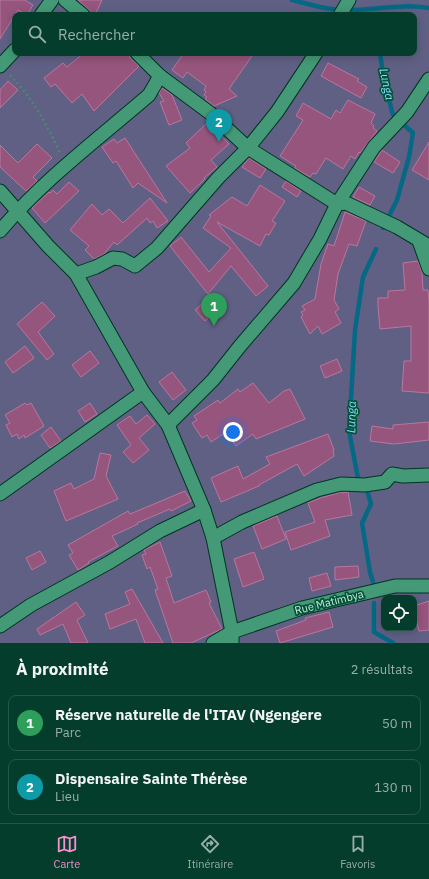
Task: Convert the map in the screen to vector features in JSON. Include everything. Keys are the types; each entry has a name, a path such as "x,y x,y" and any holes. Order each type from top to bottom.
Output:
{"street":[{"path":"44,12 52,0"},
{"path":"65,0 79,12"},
{"path":"342,12 349,0"},
{"path":"1,65 12,53"},
{"path":"140,56 160,76 210,114 248,148 337,204 346,203 397,227 424,243 429,269"},
{"path":"76,274 96,268 113,258 122,259 135,266 157,248 218,178 248,148 277,112 314,56"},
{"path":"0,231 17,210 149,95 160,76"},
{"path":"168,425 213,380 294,283 320,239 337,204 374,147 407,112 429,79"},
{"path":"0,191 48,246 76,274 143,392 168,425 204,510 214,538 232,637"},
{"path":"0,494 143,392"},
{"path":"214,538 242,522 317,490 341,484 365,485 386,482 392,474 403,476 429,475"},
{"path":"0,626 32,605 110,562 160,531 204,510"},
{"name":"Rue Matimbya","path":"213,643 232,637 302,608 395,586 429,586"}],"path":[{"path":"1,65 24,91 37,109 50,131 66,166"}],"shaded area":[{"path":"0,0 429,0 429,643 0,643"}],"building":[{"path":"0,0 25,0 33,5 29,12 22,12 18,10 17,12 12,12 12,20 0,39"},
{"path":"78,0 102,0 96,12 90,12"},
{"path":"80,56 130,56 139,66 94,111 82,94 72,103 55,84 51,87 44,78 63,63 67,67"},
{"path":"182,56 252,56 229,89 237,96 214,106 205,99 207,97 204,95 206,92 204,90 206,86 187,72 183,78 172,70"},
{"path":"328,63 359,79 357,81 367,87 361,98 321,76"},
{"path":"8,81 18,90 0,108 0,90"},
{"path":"162,88 172,95 182,120 169,125 160,102 164,101 159,93"},
{"path":"348,100 375,114 371,123 374,126 373,128 377,131 355,159 351,156 343,169 326,158 316,174 313,173 310,177 295,168 296,166 280,156 303,120 296,116 303,103 331,119 336,110 340,113"},
{"path":"208,122 229,144 211,160 217,167 190,193 166,166 190,148 186,143"},
{"path":"125,138 167,203 138,183 133,188 116,161 113,163 102,147 114,139 117,143"},
{"path":"429,142 429,180 412,170"},
{"path":"37,144 52,158 33,177 37,181 26,191 0,167 0,145 18,163"},
{"path":"382,150 400,162 393,173 374,162"},
{"path":"249,158 266,169 260,178 242,167"},
{"path":"286,181 301,191 297,197 282,187"},
{"path":"69,182 79,191 45,223 32,208 49,192 50,193 53,190 57,194"},
{"path":"260,185 285,201 272,221 276,223 269,235 266,234 260,246 217,222 268,286 256,296 231,266 208,294 170,246 181,237 209,272 231,248 203,228 211,216 209,215 232,197 247,206"},
{"path":"359,187 375,196 370,205 353,197"},
{"path":"150,198 168,221 157,228 153,221 150,223 147,218 117,245 114,242 104,254 94,259 85,250 89,246 70,230 92,204 102,215 109,209 123,223"},
{"path":"345,212 366,221 357,246 349,244 338,274 334,300 339,309 335,312 341,323 322,334 318,326 310,334 301,317 303,315 301,312 305,310 302,306 315,299 321,264 328,244 334,246"},
{"path":"418,261 422,272 423,290 428,290 429,301 429,393 402,391 404,361 411,361 411,326 380,329 378,306 378,298 388,298 388,291 405,290 403,263"},
{"path":"213,294 223,305 205,321 195,310"},
{"path":"42,302 55,316 38,332 54,354 47,360 17,324"},
{"path":"25,346 34,358 13,373 5,362"},
{"path":"90,351 99,363 81,377 72,365"},
{"path":"337,359 342,371 325,378 320,366"},
{"path":"172,372 186,390 173,400 159,382"},
{"path":"253,383 269,403 284,391 290,389 305,419 256,439 253,434 236,446 226,432 211,442 207,435 202,438 192,423 197,420 194,416 218,400 220,403 238,389 240,392"},
{"path":"25,403 27,405 31,403 44,426 25,438 24,435 19,439 17,434 12,437 6,425 10,423 5,415"},
{"path":"90,403 97,414 85,422 78,411"},
{"path":"147,415 155,424 139,438 149,450 133,463 123,452 131,445 117,425 130,416 136,424"},
{"path":"429,422 429,440 394,444 370,441 372,426 393,429 393,425"},
{"path":"51,427 61,441 50,448 41,435"},
{"path":"328,434 334,450 334,456 304,476 297,464 259,486 221,502 211,478 238,466 243,479 270,464 266,457"},
{"path":"100,453 111,455 106,476 118,499 66,521 54,491 71,483 74,489 94,479"},
{"path":"185,491 191,501 171,511 170,509 137,523 138,524 112,536 118,546 88,562 89,563 78,570 69,555 73,553 68,545 128,511 130,514"},
{"path":"342,492 348,492 352,515 325,520 330,536 291,550 285,532 315,522 308,503"},
{"path":"277,516 286,539 262,549 253,526"},
{"path":"160,542 172,576 166,578 174,603 206,590 211,602 209,603 222,629 191,643 173,643 155,590 158,589 150,567 147,569 142,555 146,554 144,550"},
{"path":"40,551 46,562 32,570 26,558"},
{"path":"254,552 264,579 243,587 234,559"},
{"path":"358,566 359,577 335,580 335,567"},
{"path":"327,573 331,586 312,591 309,578"},
{"path":"132,589 163,643 145,643 136,619 110,629 105,614 130,604 125,592"},
{"path":"429,601 429,630 419,631 417,623 417,605"},
{"path":"76,602 85,615 77,620 88,643 71,643 63,624 40,635 37,629"},
{"path":"329,612 333,627 280,643 276,631 306,620 305,618"}],"waterway":[{"path":"292,0 337,10 407,6 429,8"},
{"name":"Lunga","path":"380,56 384,81 393,115 413,133 409,157 397,200 383,228"},
{"name":"Lunga","path":"361,481 358,478 349,431 355,330 363,277 376,249"},
{"name":"Lunga","path":"366,487 371,504 362,523 373,582"},
{"name":"Lunga","path":"374,603 374,632 393,643"}],"place":[{"name":"Dispensaire Sainte Thérèse","path":"219,142"},
{"name":"Réserve naturelle de l'ITAV (Ngengere","path":"214,326"}]}
